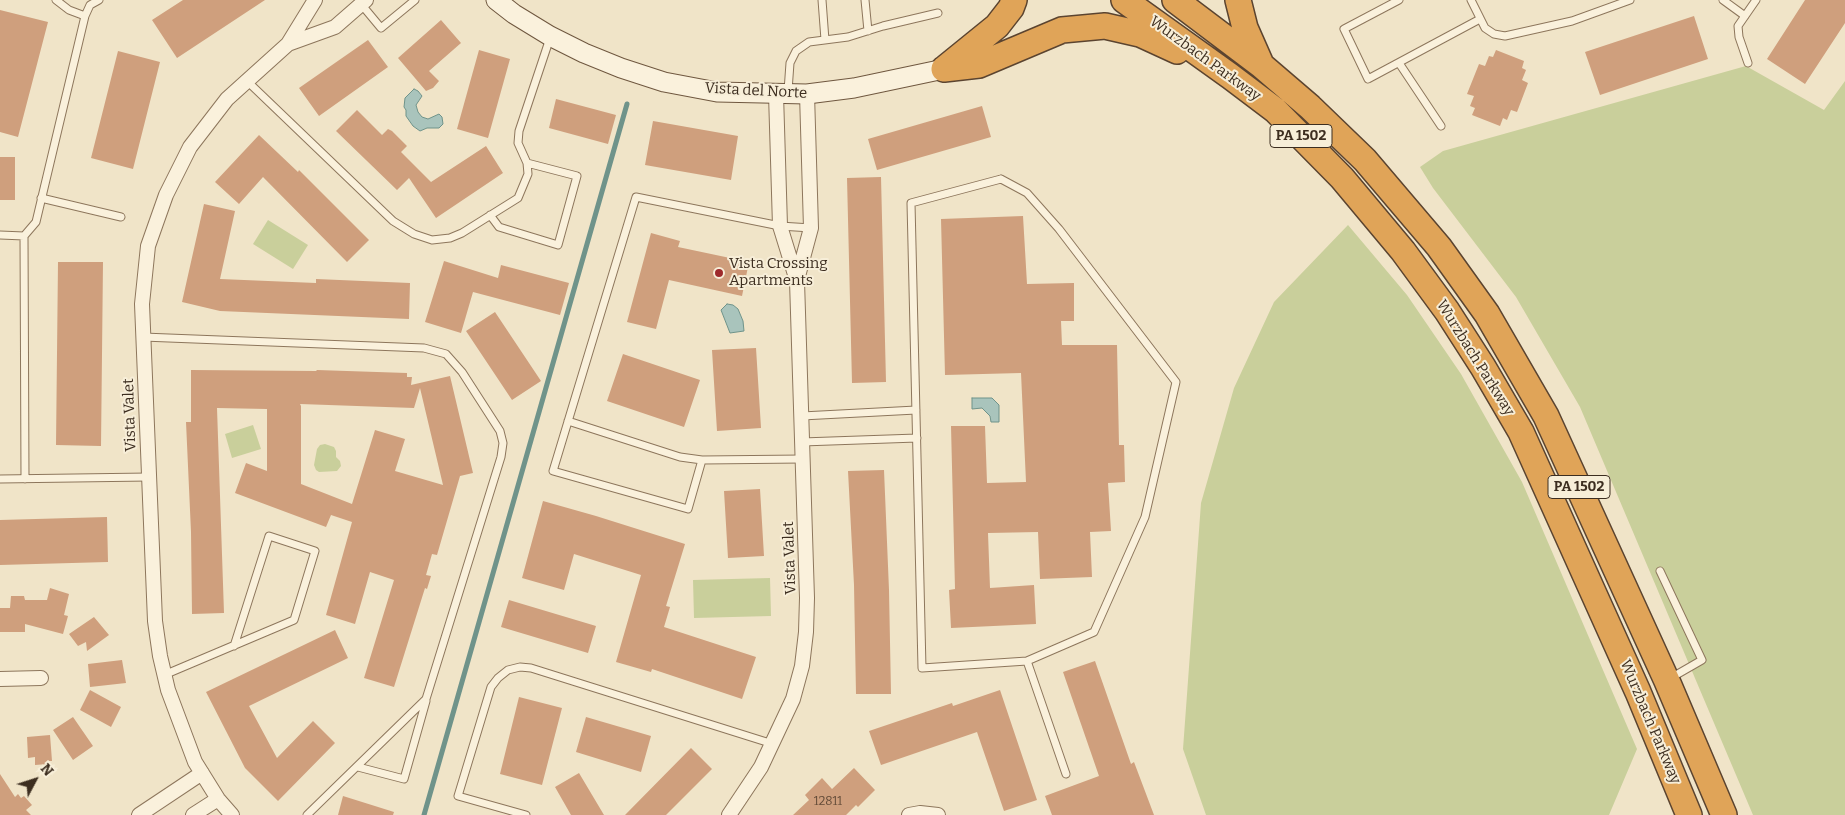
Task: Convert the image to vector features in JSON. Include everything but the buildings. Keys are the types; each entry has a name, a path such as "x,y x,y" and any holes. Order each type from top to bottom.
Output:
{"highway":[{"path":"944,69 997,26 1011,8 1014,0"},
{"name":"Wurzbach Parkway","path":"1124,0 1275,110 1336,172 1365,205 1403,252 1447,312 1483,367 1521,432 1638,692 1690,815"},
{"name":"Wurzbach Parkway","path":"1175,0 1261,65 1337,133 1387,186 1439,247 1487,314 1546,416 1667,681 1724,815"},
{"path":"1238,0 1245,28 1261,65"},
{"path":"944,69 979,65 1062,30 1105,26 1140,34 1230,76"}],"street":[{"name":"Vista Valet","path":"232,815 218,799 195,762 164,676 155,621 142,304 148,246 166,195 190,147 227,99 288,44 315,0"},
{"name":"Vista del Norte","path":"496,0 514,14 550,36 591,56 664,82 717,92 807,94 854,88 944,69"},
{"name":"Vista Valet","path":"288,44 335,27 364,2"},
{"name":"Vista Valet","path":"729,815 761,767 793,700 802,666 806,632 807,598 797,281 780,226 782,94"},
{"name":"Vista Valet","path":"797,281 811,228 807,94"},
{"path":"0,678 41,678"},
{"path":"147,813 202,773"},
{"path":"193,815 218,799"},
{"path":"909,815 920,813 938,815"}],"lane":[{"path":"56,0 68,10 85,16"},
{"path":"25,479 24,236 36,222 85,16 90,5 99,0"},
{"path":"364,2 382,28 415,0"},
{"path":"822,0 825,40"},
{"path":"865,0 868,31"},
{"path":"1400,0 1344,28 1368,79 1480,19"},
{"path":"1471,0 1485,28 1494,34 1505,36 1572,21 1630,0"},
{"path":"1723,0 1745,16"},
{"path":"1748,63 1738,36 1738,26 1756,0"},
{"path":"782,94 790,63 796,51 810,42 848,37 938,13"},
{"path":"247,81 393,221 414,234 432,240 450,238 462,233 518,198 528,174 527,163 518,143 519,131 550,36"},
{"path":"1399,63 1441,126"},
{"path":"490,216 499,228 558,245 577,176 527,163"},
{"path":"1001,180 1027,193 1059,229 1176,382 1145,517 1094,632 1027,661 922,668 917,438 911,203 1001,180"},
{"path":"702,460 688,509 553,471 636,197 780,226 811,228"},
{"path":"41,198 121,217"},
{"path":"0,235 24,236"},
{"path":"143,337 424,348 446,354 462,372 500,430 503,443 501,457 426,699 404,779 358,767"},
{"path":"802,416 916,410"},
{"path":"568,421 680,457 702,460 803,459"},
{"path":"802,442 917,438"},
{"path":"0,480 149,477"},
{"path":"164,676 234,646 294,620 315,551 268,536 234,646"},
{"path":"1660,571 1702,660 1667,681"},
{"path":"1027,661 1066,774"},
{"path":"526,815 458,796 491,687 508,670 520,667 531,668 773,744"},
{"path":"308,815 426,699"}],"green space":[{"path":"1746,66 1824,110 1845,81 1845,815 1753,815 1580,407 1516,297 1433,188 1420,167 1443,151"},
{"path":"268,220 308,245 293,269 253,244"},
{"path":"1348,225 1407,295 1461,374 1522,482 1637,749 1609,815 1206,815 1183,749 1201,503 1234,388 1274,302"},
{"path":"253,425 261,449 232,458 225,434"},
{"path":"325,444 334,447 336,451 336,457 340,461 341,466 337,471 319,472 316,470 314,465 317,449 320,445"},
{"path":"770,578 771,616 694,618 693,580"}],"water":[{"path":"414,89 422,96 416,105 418,112 422,117 428,119 439,114 442,117 443,124 439,128 427,128 420,131 413,126 406,116 405,98"},
{"path":"727,304 733,305 738,309 743,321 744,331 730,333 721,310"},
{"path":"972,398 992,398 999,405 999,422 991,422 990,416 982,408 972,409"}],"waterway":[{"path":"424,815 627,104"}],"place":[{"name":"Vista Crossing Apartments","path":"719,273"}]}
